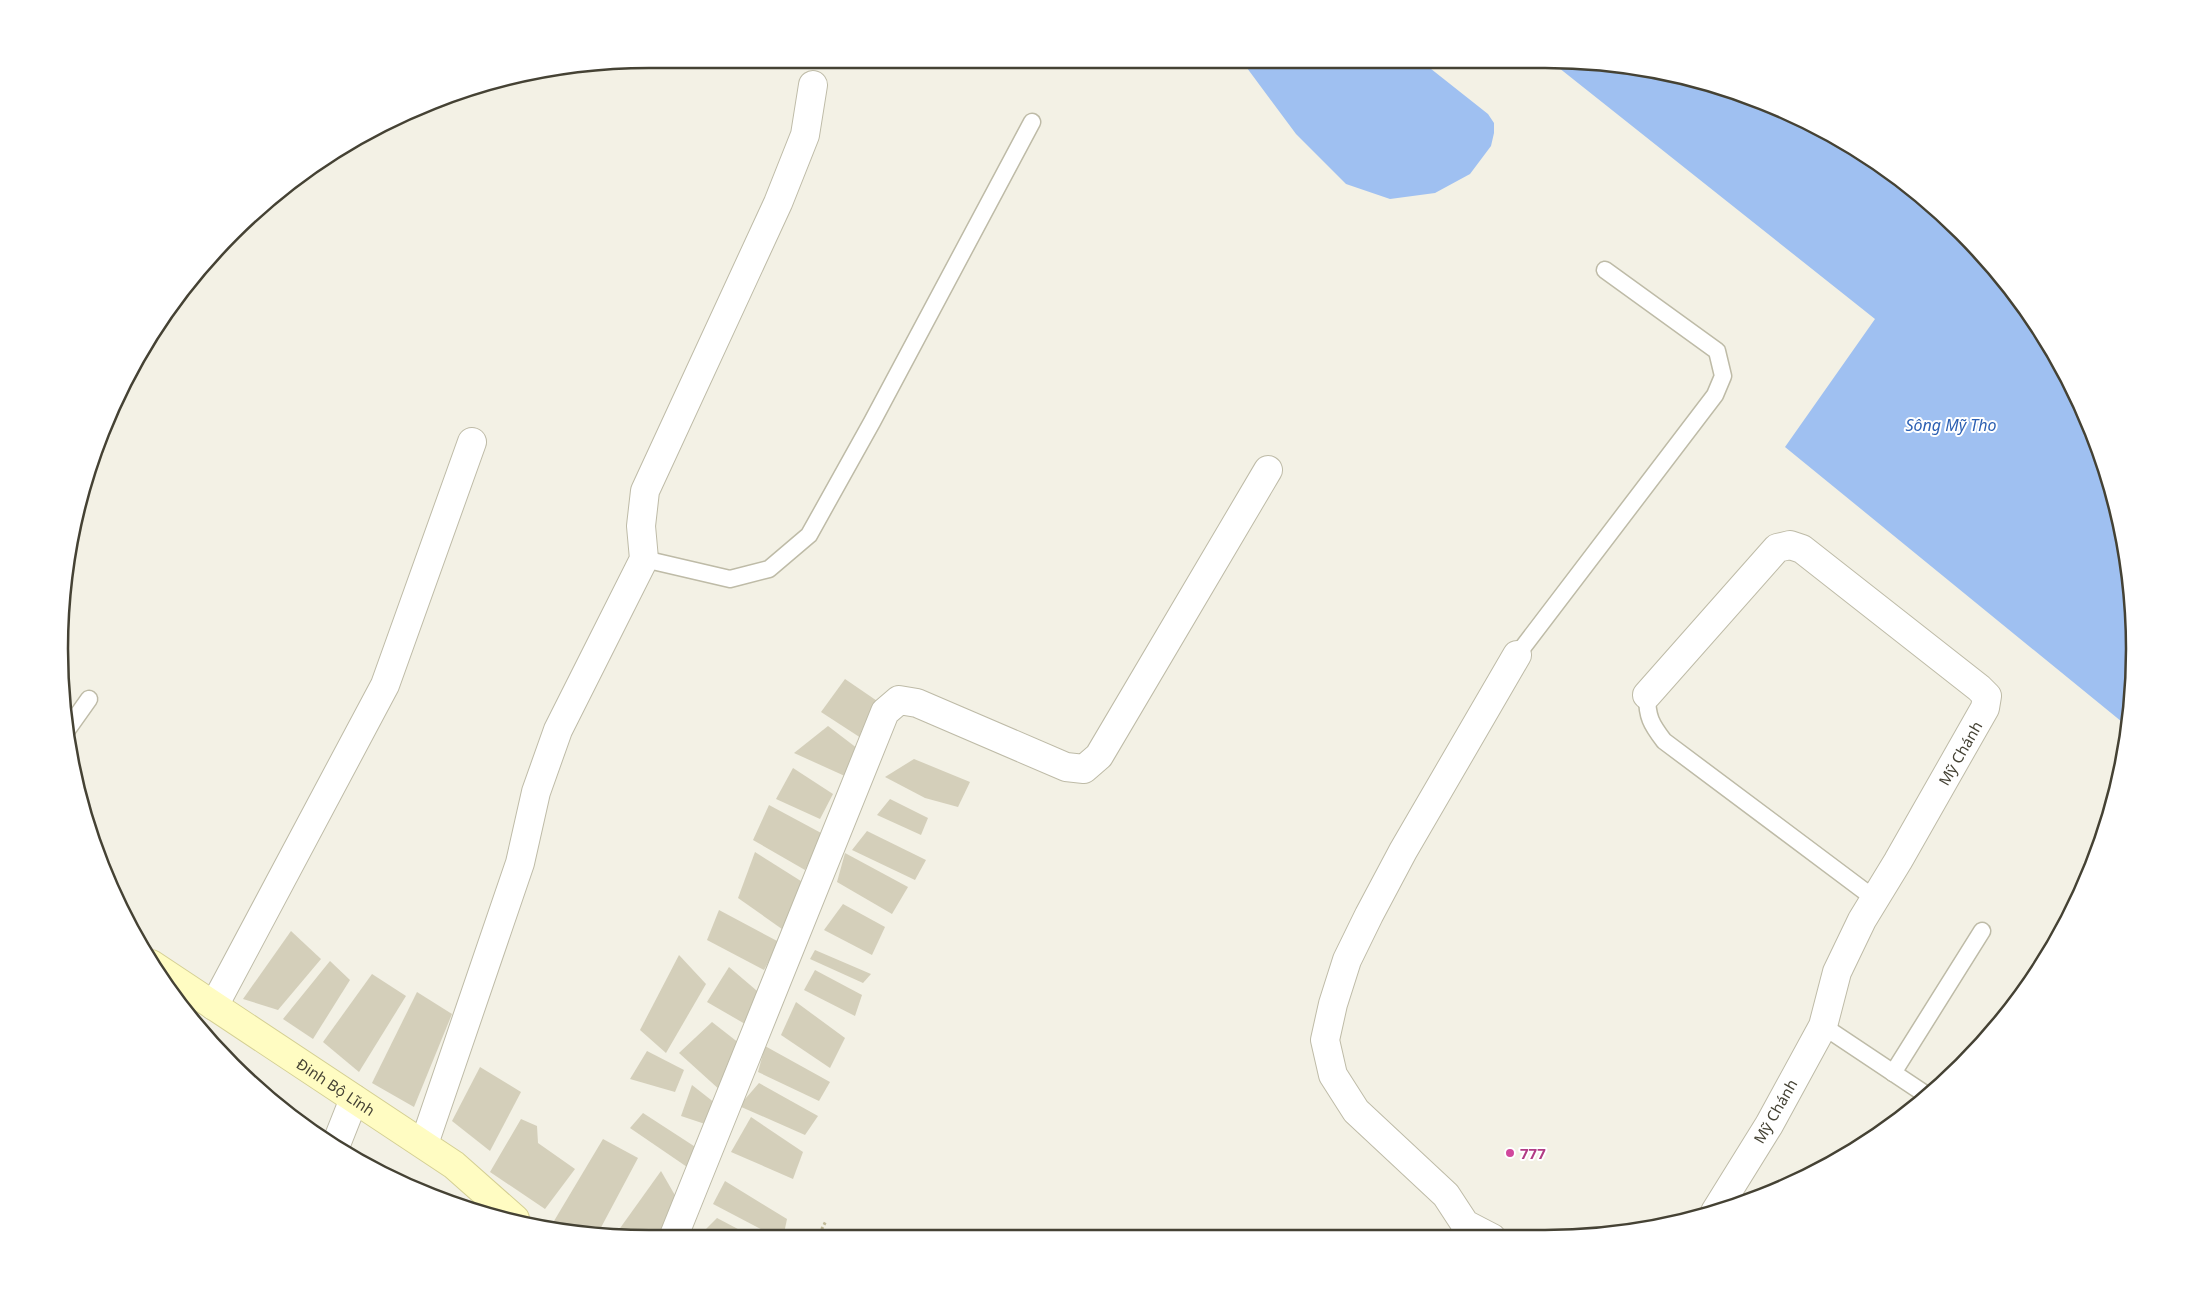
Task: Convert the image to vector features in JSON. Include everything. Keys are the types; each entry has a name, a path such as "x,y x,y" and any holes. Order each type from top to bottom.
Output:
{"main road":[{"name":"Đinh Bộ Lĩnh","path":"169,976 424,1144 454,1165 508,1213"}],"street":[{"path":"424,1144 520,863 536,792 558,730 644,558 640,526 645,491 778,203 805,135 813,85"},
{"path":"214,1006 385,685 472,442"},
{"path":"676,1230 886,712 899,700 917,703 1066,767 1084,769 1099,756 1268,470"},
{"name":"Mỹ Chánh","path":"1648,695 1777,548 1790,545 1802,549 1987,696 1985,708 1862,920 1837,972 1823,1026 1769,1125 1722,1203"},
{"path":"1477,1230 1466,1224 1446,1195 1356,1111 1334,1075 1325,1040 1333,1004 1347,960 1403,851 1517,655"},
{"path":"338,1140 354,1099"}],"lane":[{"path":"644,558 730,579 769,569 809,535 877,413 1032,122"},
{"path":"1517,655 1715,395 1723,376 1717,352 1605,270"},
{"path":"1648,695 1648,713 1652,727 1664,741 1875,899"},
{"path":"72,723 89,699"},
{"path":"1893,1073 1982,930"},
{"path":"1823,1026 1921,1091"}],"path":[{"path":"821,1230 826,1221"}],"water":[{"path":"1247,68 1430,68 1488,114 1494,123 1491,146 1470,174 1435,193 1390,199 1346,184 1296,134"},
{"name":"Sông Mỹ Tho","path":"1560,68 1620,72 1695,87 1731,98 1801,127 1835,145 1898,188 1955,238 1981,266 2005,295 2048,358 2066,392 2095,462 2106,498 2121,573 2126,649 2121,721 1785,447 1875,319"}],"building":[{"path":"845,679 883,705 861,738 821,712"},
{"path":"828,726 862,752 847,777 794,753"},
{"path":"914,759 970,782 958,807 925,798 885,777"},
{"path":"793,768 833,794 820,819 776,799"},
{"path":"890,799 928,818 921,835 877,815"},
{"path":"769,805 823,834 805,870 753,840"},
{"path":"867,831 926,860 915,880 852,850"},
{"path":"755,852 812,888 789,934 738,898"},
{"path":"845,853 908,887 892,914 837,882"},
{"path":"843,904 885,927 872,955 824,930"},
{"path":"719,910 779,942 764,970 707,940"},
{"path":"291,931 321,959 278,1010 243,999"},
{"path":"815,950 871,974 863,983 810,959"},
{"path":"679,955 706,984 666,1053 640,1030"},
{"path":"330,961 350,980 313,1039 283,1019"},
{"path":"729,967 763,996 752,1028 707,1002"},
{"path":"815,970 862,995 855,1016 804,990"},
{"path":"372,974 406,996 359,1072 323,1042"},
{"path":"417,992 452,1014 414,1107 372,1083"},
{"path":"796,1002 845,1038 830,1068 781,1035"},
{"path":"712,1022 744,1047 721,1091 679,1053"},
{"path":"765,1046 830,1082 819,1101 758,1072"},
{"path":"647,1051 684,1070 675,1092 630,1079"},
{"path":"480,1067 521,1092 490,1151 452,1121"},
{"path":"759,1083 818,1116 805,1135 739,1106"},
{"path":"692,1085 720,1107 711,1126 681,1116"},
{"path":"643,1113 700,1150 690,1169 630,1128"},
{"path":"751,1117 803,1152 793,1179 731,1152"},
{"path":"521,1119 537,1126 538,1143 575,1169 545,1209 490,1172"},
{"path":"603,1139 638,1158 601,1228 553,1222"},
{"path":"661,1171 680,1204 668,1230 619,1229"},
{"path":"725,1181 787,1219 785,1230 763,1230 713,1204"},
{"path":"717,1218 740,1230 705,1230"}],"place":[{"name":"777","path":"1510,1153"}]}
